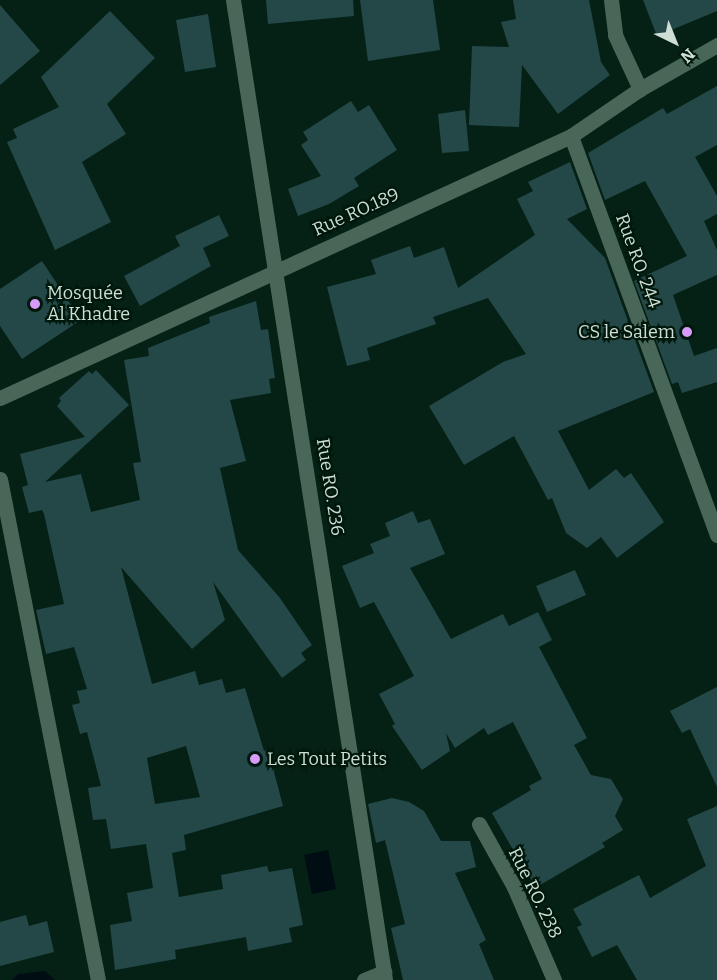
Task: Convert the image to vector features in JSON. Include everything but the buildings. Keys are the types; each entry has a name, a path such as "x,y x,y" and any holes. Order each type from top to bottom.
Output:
{"street":[{"name":"Rue RO. 236","path":"233,0 277,269 384,976"},
{"path":"611,0 615,35 640,89"},
{"name":"Rue RO.189","path":"0,398 277,269 572,136 640,89 717,45"},
{"name":"Rue RO. 244","path":"572,136 717,535"},
{"path":"0,479 98,980"},
{"name":"Rue RO. 238","path":"479,824 514,887 554,980"},
{"path":"364,980 384,976"}],"shaded area":[{"path":"328,850 336,889 312,894 304,855"},
{"path":"45,971 55,980 12,980 18,974"}],"place":[{"name":"Mosquée Al Khadre","path":"35,304"},
{"name":"CS le Salem","path":"687,332"},
{"name":"Les Tout Petits","path":"255,759"}]}
